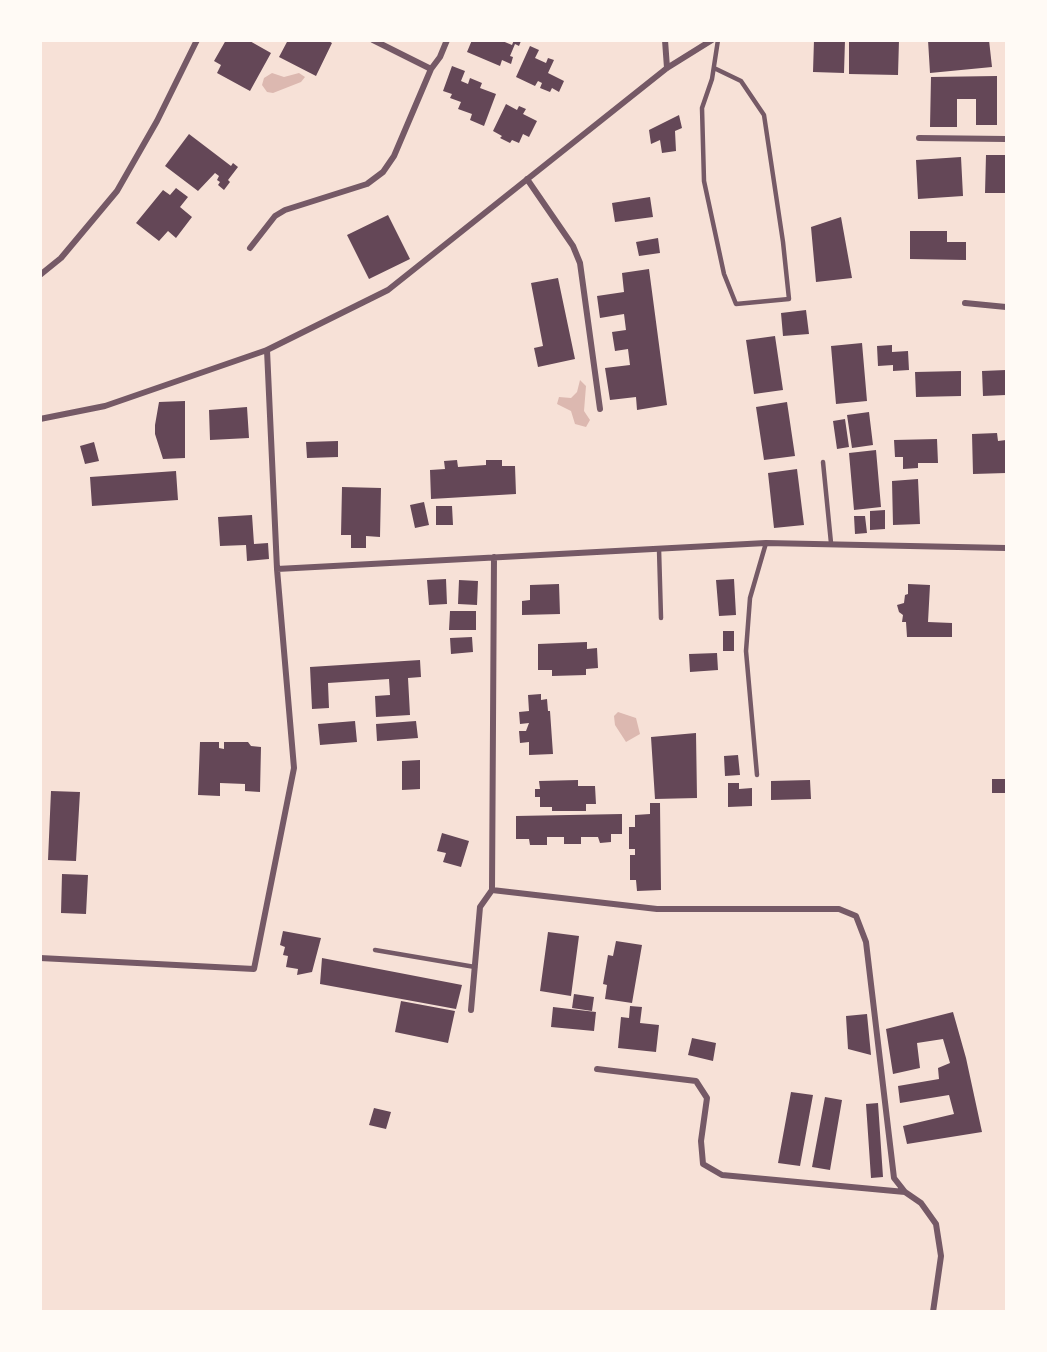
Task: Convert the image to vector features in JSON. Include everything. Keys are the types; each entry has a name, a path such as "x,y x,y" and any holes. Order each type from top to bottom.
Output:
{"street":[{"path":"40,275 61,258 117,191 157,121 197,40"},
{"path":"373,40 431,69"},
{"path":"250,248 275,216 285,210 367,184 383,172 394,156 431,69 440,57 447,40"},
{"path":"665,40 667,68"},
{"path":"40,419 105,406 267,350 388,290 667,68 712,40"},
{"path":"920,138 1006,140"},
{"path":"528,179 573,246 580,263 600,409"},
{"path":"965,303 1006,307"},
{"path":"40,958 254,969 294,768 277,569 267,350"},
{"path":"277,569 766,543 1006,548"},
{"path":"471,1010 480,907 492,890 494,557"},
{"path":"492,890 657,909 838,909 856,916 866,942 894,1178 905,1192 921,1203 936,1224 941,1256 933,1311"},
{"path":"597,1069 696,1081 706,1098 701,1141 703,1164 722,1175 905,1192"}],"lane":[{"path":"714,68 741,81 764,115 789,299 736,304 724,274 704,181 702,108 714,68 718,40"},
{"path":"823,462 831,543"},
{"path":"757,775 746,651 750,598 766,543"},
{"path":"658,549 661,618"},
{"path":"375,950 474,967"}],"shaded area":[{"path":"272,73 284,77 299,73 305,77 301,82 273,93 267,92 262,85 264,78"},
{"path":"580,380 586,386 584,411 590,420 586,427 575,424 571,411 557,404 559,397 571,398 577,392"},
{"path":"618,712 636,718 640,734 626,742 615,725 614,716"}],"building":[{"path":"226,40 248,40 271,53 250,91 217,73 221,65 214,61"},
{"path":"288,40 327,40 332,43 316,76 279,57"},
{"path":"472,40 482,42 482,40 500,40 512,45 514,40 521,41 519,46 515,44 510,56 513,57 511,64 502,60 500,66 467,52"},
{"path":"814,40 845,40 844,73 813,72"},
{"path":"849,40 899,40 898,75 849,74"},
{"path":"928,40 989,40 992,67 930,73"},
{"path":"530,46 539,50 535,58 546,63 548,58 554,60 548,73 564,81 559,92 552,88 550,92 540,88 542,83 538,81 535,86 516,77"},
{"path":"452,66 465,71 461,81 468,84 470,78 482,83 480,88 496,94 484,126 470,120 472,114 458,109 461,102 450,98 452,94 443,91"},
{"path":"997,76 997,125 976,125 976,99 957,99 957,127 930,127 931,77"},
{"path":"506,104 517,110 519,106 526,109 523,114 537,121 529,137 523,134 519,143 512,140 510,143 493,131"},
{"path":"679,115 682,128 675,131 676,151 662,153 660,140 651,144 649,130"},
{"path":"189,134 231,166 233,163 238,167 224,190 218,185 219,176 215,173 198,191 165,166"},
{"path":"986,155 1006,155 1006,193 985,193"},
{"path":"961,157 963,196 918,199 916,160"},
{"path":"176,188 188,197 180,207 192,217 176,238 168,231 159,241 136,223 163,190 170,195"},
{"path":"650,197 653,217 615,222 612,203"},
{"path":"388,215 410,259 369,279 347,235"},
{"path":"841,217 852,278 816,282 811,227"},
{"path":"910,231 947,231 947,242 966,242 966,260 910,259"},
{"path":"658,238 660,253 639,256 636,242"},
{"path":"649,269 667,405 637,410 636,397 610,400 605,368 630,365 628,349 615,351 612,332 626,330 624,314 600,318 597,296 624,292 622,273"},
{"path":"558,278 575,359 538,367 534,348 543,346 531,283"},
{"path":"806,310 809,334 783,336 781,313"},
{"path":"775,336 783,390 754,394 746,340"},
{"path":"862,343 867,401 836,404 831,346"},
{"path":"892,345 892,352 908,351 909,370 893,371 893,365 878,366 877,346"},
{"path":"1006,370 1006,395 983,396 982,371"},
{"path":"961,371 961,396 916,397 915,372"},
{"path":"185,401 185,458 163,459 155,434 159,402"},
{"path":"787,402 795,456 764,460 756,407"},
{"path":"247,407 249,438 210,440 209,410"},
{"path":"869,412 873,445 852,448 847,415"},
{"path":"845,419 849,447 837,449 833,421"},
{"path":"997,433 998,441 1006,440 1006,473 973,474 972,434"},
{"path":"937,439 938,463 918,463 918,468 903,469 903,457 895,457 894,440"},
{"path":"338,441 338,457 307,458 306,442"},
{"path":"94,442 99,461 85,464 80,446"},
{"path":"876,450 881,507 854,510 849,453"},
{"path":"457,460 458,467 486,465 486,460 502,460 502,466 515,466 516,494 431,499 430,470 445,469 444,461"},
{"path":"797,469 804,525 774,528 768,473"},
{"path":"176,471 178,500 92,506 90,477"},
{"path":"918,479 920,524 893,525 892,481"},
{"path":"342,487 381,488 380,537 366,536 366,548 351,548 351,535 341,535"},
{"path":"424,502 429,525 415,528 410,505"},
{"path":"436,506 452,506 453,525 436,525"},
{"path":"885,510 885,529 870,530 870,511"},
{"path":"252,515 254,544 268,543 269,559 247,561 246,545 220,546 218,517"},
{"path":"854,516 865,516 867,533 855,534"},
{"path":"446,579 447,604 429,605 427,580"},
{"path":"734,579 736,615 719,616 716,580"},
{"path":"459,580 478,581 477,605 458,604"},
{"path":"559,584 560,614 522,615 522,601 530,600 530,585"},
{"path":"908,584 930,585 928,622 952,623 952,637 907,637 906,622 902,622 903,615 899,612 897,605 904,603 905,595 908,594"},
{"path":"450,611 476,611 476,630 449,630"},
{"path":"723,631 734,631 734,651 723,651"},
{"path":"472,637 473,652 451,654 450,638"},
{"path":"587,642 587,649 597,648 598,668 586,669 586,675 552,676 552,670 538,670 538,644"},
{"path":"717,653 718,670 690,672 689,654"},
{"path":"420,660 421,677 408,678 410,715 376,717 375,696 390,695 389,679 328,683 329,708 312,709 310,667"},
{"path":"541,694 541,700 547,699 548,711 550,711 553,754 529,755 529,742 520,743 519,731 526,731 529,723 520,724 519,712 529,711 528,695"},
{"path":"355,721 357,742 320,745 318,724"},
{"path":"416,721 418,738 377,741 376,724"},
{"path":"696,733 697,798 655,799 651,737"},
{"path":"200,742 219,742 219,748 224,749 224,742 248,742 251,746 261,747 260,792 245,791 245,784 220,783 220,796 198,795"},
{"path":"738,755 740,775 725,776 724,756"},
{"path":"420,760 420,789 402,790 402,761"},
{"path":"992,779 1006,779 1006,793 992,793"},
{"path":"578,780 578,786 595,786 596,804 586,804 586,811 552,811 552,807 540,807 540,797 535,797 535,789 540,789 539,781"},
{"path":"810,780 811,799 771,800 771,781"},
{"path":"728,783 739,783 739,789 752,788 752,806 728,807"},
{"path":"51,791 80,792 76,861 48,860"},
{"path":"650,803 660,803 661,890 637,891 636,880 630,880 630,855 635,855 635,849 629,849 629,827 635,827 635,815 650,814"},
{"path":"622,814 622,834 611,834 611,842 600,843 598,837 581,837 581,844 564,844 564,837 547,837 547,845 530,845 529,839 516,839 516,816"},
{"path":"442,833 469,841 461,867 443,862 446,853 437,851"},
{"path":"62,874 88,875 86,914 61,913"},
{"path":"283,931 321,938 312,972 297,975 298,969 286,967 288,956 283,955 285,947 280,945"},
{"path":"548,932 579,936 571,996 540,991"},
{"path":"616,941 642,945 632,1003 605,999 607,985 603,984 608,955 613,956"},
{"path":"322,958 462,985 456,1009 320,984"},
{"path":"574,994 594,997 592,1011 572,1008"},
{"path":"401,1001 455,1011 448,1043 395,1032"},
{"path":"630,1006 642,1007 640,1023 659,1025 656,1052 618,1048 621,1017 629,1018"},
{"path":"553,1007 596,1012 594,1031 551,1027"},
{"path":"953,1012 966,1058 982,1132 907,1144 903,1126 954,1114 949,1095 900,1103 898,1086 939,1079 938,1068 950,1063 943,1039 917,1043 920,1068 893,1074 886,1029"},
{"path":"867,1014 871,1055 848,1049 846,1016"},
{"path":"692,1038 716,1043 713,1061 688,1055"},
{"path":"791,1092 813,1095 800,1166 778,1163"},
{"path":"825,1097 842,1100 830,1170 812,1167"},
{"path":"878,1103 883,1177 871,1178 866,1104"},
{"path":"374,1108 391,1112 386,1129 369,1125"}]}
